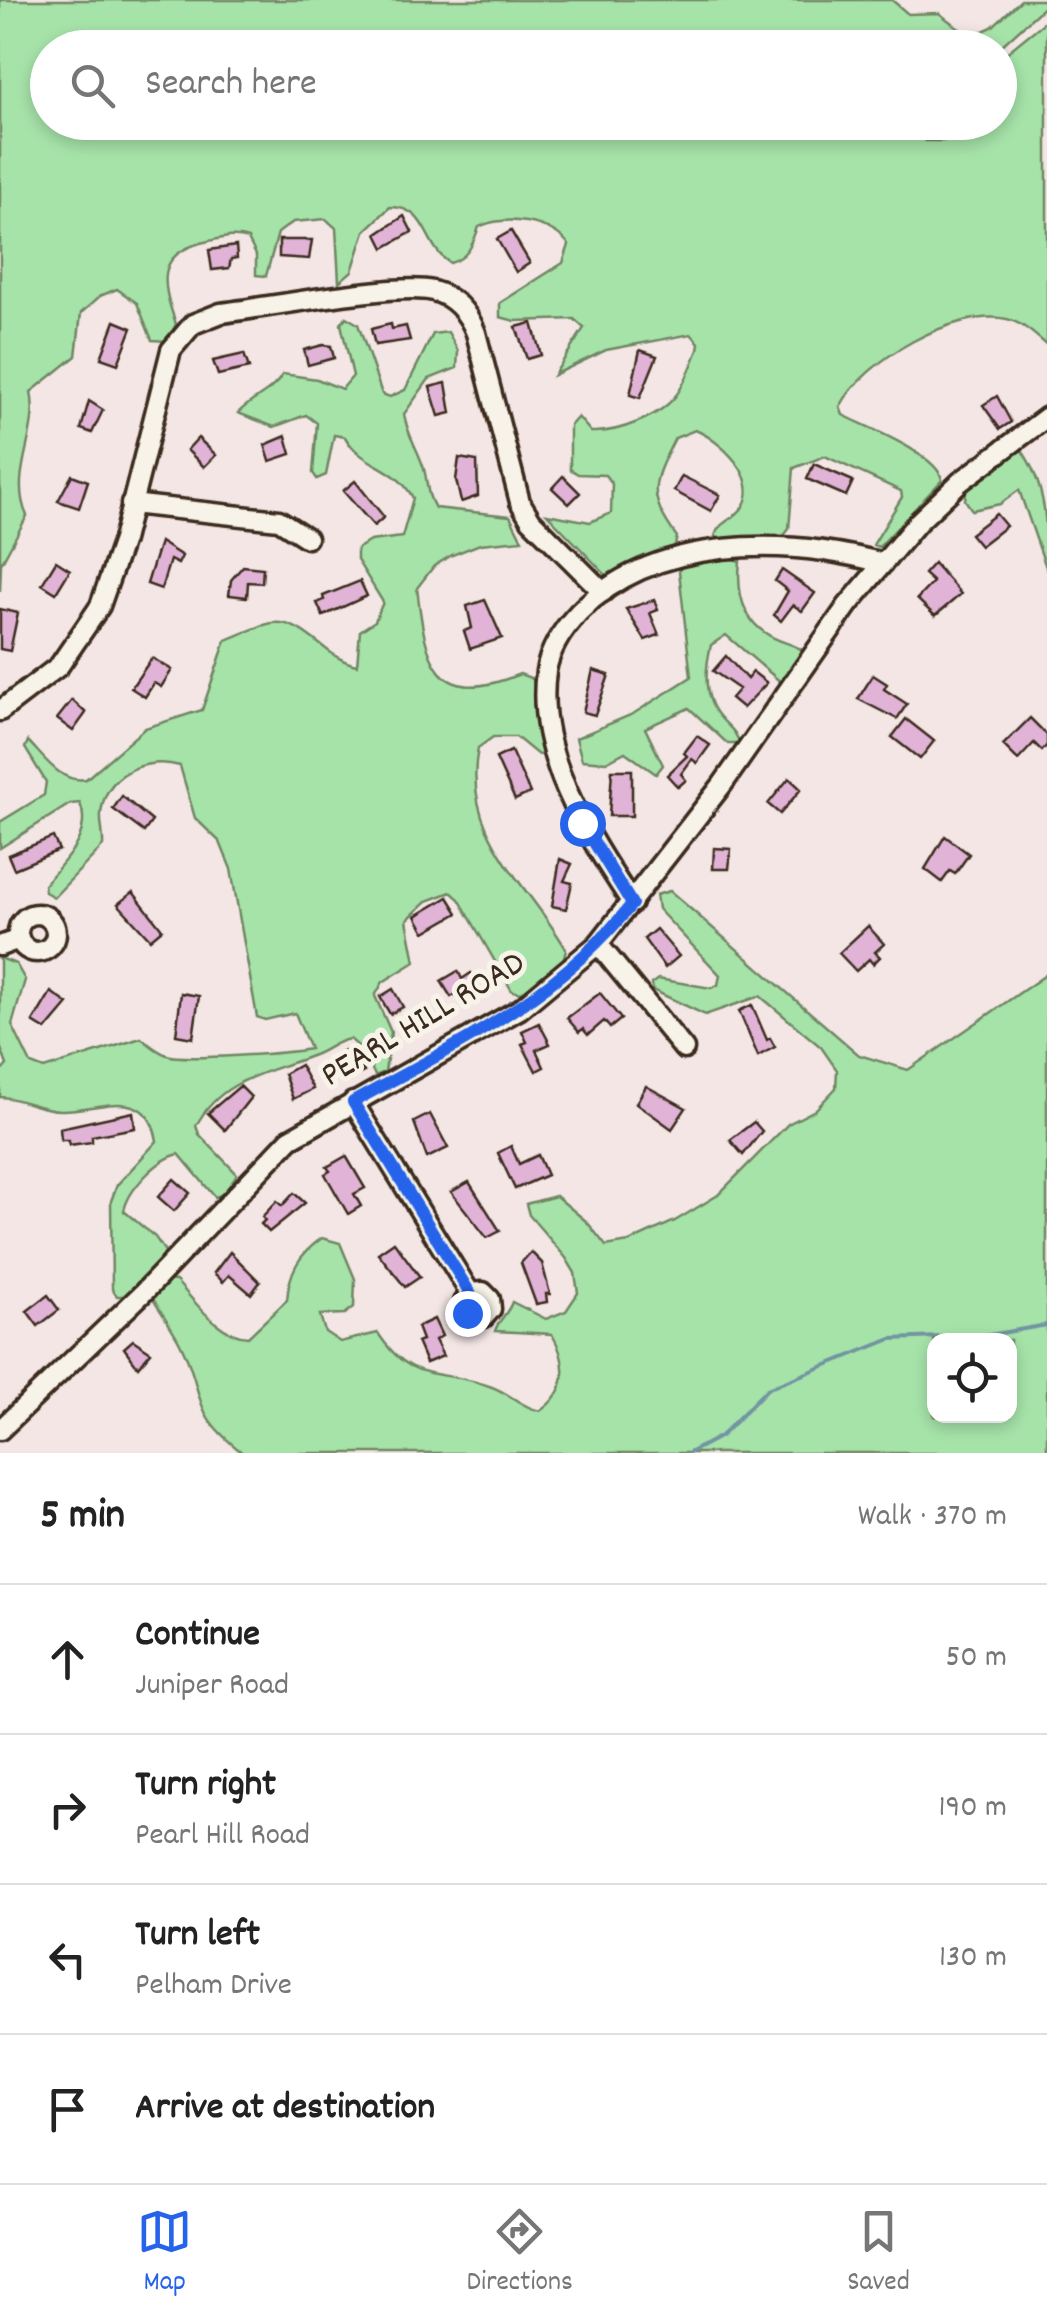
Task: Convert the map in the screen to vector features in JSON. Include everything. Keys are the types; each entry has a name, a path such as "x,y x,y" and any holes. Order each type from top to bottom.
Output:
{"street":[{"path":"0,711 59,666 89,625 108,585 170,350 194,324 220,313 426,290 452,299 473,325 511,481 524,511 603,592"},
{"name":"PEARL HILL ROAD","path":"0,1430 144,1292 278,1150 353,1102 520,1009 598,944 632,904 883,563 960,482 1047,417"},
{"path":"131,504 279,520 307,538"},
{"path":"632,904 568,793 547,700 546,670 556,642 574,617 603,592 662,561 711,551 809,549 883,563"},
{"path":"0,946 19,939"},
{"path":"598,944 684,1049"},
{"path":"353,1102 470,1293"}],"green space":[{"path":"0,0 892,0 908,14 939,13 961,30 30,30 30,140 1017,140 1017,44 1047,20 1047,345 1024,326 1007,319 962,322 913,341 852,389 840,407 843,415 915,452 938,471 942,480 879,547 873,545 902,497 901,491 825,456 794,468 789,529 782,538 723,541 715,536 742,508 747,485 726,451 695,430 675,438 657,478 660,510 677,537 674,549 614,577 605,574 547,514 590,522 611,513 612,484 605,475 578,474 570,469 570,426 578,417 591,432 613,430 660,410 680,389 699,343 691,334 606,350 554,375 584,328 574,319 515,321 500,317 500,303 563,263 569,245 540,225 501,221 479,227 466,254 450,263 412,213 390,207 365,231 352,271 339,282 336,228 326,219 293,222 278,233 266,276 256,275 256,255 248,239 209,241 179,253 167,270 167,294 176,324 167,341 152,340 137,303 117,289 100,296 81,313 76,356 31,392 33,408 21,485 27,516 1,564 0,591"},
{"path":"1021,0 1043,0 1046,5 1017,32 985,30"},
{"path":"346,317 358,324 382,394 390,397 405,390 433,334 448,332 458,351 457,368 429,379 404,414 430,498 435,508 510,516 522,540 480,544 434,566 417,588 420,614 431,657 452,682 469,686 520,674 533,679 546,754 538,755 516,737 493,737 478,748 475,779 488,832 566,949 561,969 525,994 512,991 459,899 451,892 427,901 407,920 415,962 383,982 375,996 391,1032 385,1072 375,1076 364,1051 350,1039 247,1079 219,1097 196,1126 237,1174 224,1194 215,1197 179,1154 145,1176 124,1211 155,1237 166,1253 127,1296 117,1296 112,1289 111,1201 117,1185 157,1141 152,1123 132,1106 53,1109 0,1097 0,1073 7,1065 0,1046 0,958 16,964 25,980 12,1025 31,1064 44,1069 141,1038 160,1052 177,1057 310,1049 295,1013 265,1020 257,1017 231,869 220,842 195,818 180,766 141,766 119,778 104,800 103,846 54,897 45,892 44,885 79,837 83,826 80,803 70,804 0,848 0,822 44,795 46,782 25,748 28,741 61,773 86,779 145,728 202,710 226,640 266,624 284,623 305,633 335,656 357,665 360,631 375,621 383,602 357,560 357,549 370,541 402,537 413,498 397,478 361,455 345,437 334,435 326,475 317,479 313,473 317,423 306,415 274,427 238,413 283,374 317,379 342,389 353,376 341,324"},
{"path":"1014,449 1021,449 1030,463 1041,492 1047,570 1019,490 1000,504 972,510 965,500 966,492"},
{"path":"685,560 740,561 740,592 751,620 771,637 804,651 783,684 726,635 711,645 707,683 714,709 739,744 728,744 689,708 645,728 663,765 656,774 625,752 606,762 582,760 576,738 633,714 691,677 679,571"},
{"path":"670,891 859,1055 908,1070 1047,974 1047,1453 243,1453 206,1414 182,1347 153,1299 166,1280 176,1281 227,1331 248,1337 287,1300 293,1272 307,1250 322,1238 340,1243 355,1279 354,1307 345,1314 320,1315 325,1332 340,1342 378,1333 391,1350 416,1369 492,1387 540,1411 556,1395 563,1377 561,1356 552,1334 495,1331 512,1302 546,1319 566,1311 578,1293 575,1273 529,1215 526,1204 556,1196 587,1222 606,1246 629,1242 718,1195 788,1124 815,1110 836,1088 837,1070 821,1047 760,996 705,1015 653,990 651,984 658,979 711,988 718,985 720,975 658,909 656,895"}],"building":[{"path":"404,216 412,232 384,248 377,234"},
{"path":"511,231 530,263 516,272 497,239"},
{"path":"279,240 312,240 309,259 279,257"},
{"path":"236,246 237,258 231,259 229,268 212,270 209,250"},
{"path":"115,321 132,328 118,364 101,358"},
{"path":"532,323 541,355 527,359 516,327"},
{"path":"391,324 392,329 406,326 410,340 375,345 371,329"},
{"path":"331,346 334,358 308,365 304,350"},
{"path":"640,350 657,356 640,398 630,395"},
{"path":"244,354 249,368 218,375 213,361"},
{"path":"446,383 451,413 439,416 430,387"},
{"path":"997,396 1011,422 1000,429 983,405"},
{"path":"89,401 103,410 92,433 81,429"},
{"path":"286,436 291,454 270,461 265,445"},
{"path":"198,438 216,455 204,467 187,450"},
{"path":"459,458 477,461 478,496 461,502 456,480"},
{"path":"814,464 853,481 846,496 807,479"},
{"path":"72,475 88,481 79,508 58,501"},
{"path":"563,476 580,493 569,504 552,488"},
{"path":"682,476 720,495 711,511 674,491"},
{"path":"355,481 384,517 374,526 343,491"},
{"path":"996,514 1006,526 980,546 970,534"},
{"path":"160,542 182,556 178,564 170,560 161,589 147,584"},
{"path":"56,561 70,570 56,593 42,584"},
{"path":"934,563 961,594 935,616 917,599 933,582 924,574"},
{"path":"243,566 263,568 262,583 248,582 247,597 229,595 231,580"},
{"path":"782,570 815,593 802,611 793,605 781,621 774,615 788,591 775,581"},
{"path":"360,581 367,596 323,616 317,603 324,600 323,596"},
{"path":"485,600 502,638 470,649 464,631 472,628 467,606"},
{"path":"654,600 658,610 650,613 659,635 645,640 626,609"},
{"path":"0,609 18,613 10,651 0,649"},
{"path":"726,656 747,679 753,672 767,683 743,708 731,698 739,689 713,671"},
{"path":"152,658 172,670 161,687 154,683 145,697 131,688"},
{"path":"593,670 609,675 595,715 583,712"},
{"path":"873,675 887,684 884,689 907,704 897,719 858,699"},
{"path":"72,700 86,713 73,731 57,719"},
{"path":"1030,718 1047,735 1047,745 1042,751 1034,743 1018,760 1003,745"},
{"path":"906,719 934,741 920,759 892,737"},
{"path":"697,736 710,745 697,763 692,759 681,774 686,780 678,787 667,775 687,756 684,753"},
{"path":"511,751 530,793 515,800 496,758"},
{"path":"612,770 632,770 632,816 609,816"},
{"path":"789,778 801,789 780,814 768,804"},
{"path":"122,796 152,821 144,832 113,809"},
{"path":"945,836 969,854 955,874 950,871 942,882 925,869"},
{"path":"53,837 59,850 14,869 8,855"},
{"path":"714,848 731,849 729,869 713,869"},
{"path":"560,859 572,864 564,881 572,883 566,909 552,906"},
{"path":"133,892 162,929 150,939 118,904"},
{"path":"448,897 458,913 425,932 416,916"},
{"path":"868,926 884,944 875,952 880,957 873,964 869,959 856,971 839,953"},
{"path":"656,929 679,956 665,968 644,939"},
{"path":"458,971 462,979 471,973 481,990 469,998 464,989 451,997 441,981"},
{"path":"393,989 403,1007 390,1014 380,997"},
{"path":"51,992 68,1004 46,1030 33,1022"},
{"path":"181,993 199,996 193,1038 176,1035"},
{"path":"600,993 621,1019 610,1028 604,1021 588,1035 583,1029 579,1032 567,1018"},
{"path":"752,1005 767,1040 770,1038 775,1047 758,1056 739,1011"},
{"path":"539,1023 550,1044 536,1050 544,1067 536,1071 522,1044 527,1042 522,1031"},
{"path":"351,1047 364,1072 347,1080 334,1055"},
{"path":"300,1065 313,1089 293,1099 284,1074"},
{"path":"240,1086 251,1097 225,1130 208,1113"},
{"path":"646,1086 686,1108 672,1129 636,1103"},
{"path":"133,1112 135,1128 92,1136 92,1142 69,1145 68,1140 61,1140 60,1128"},
{"path":"430,1114 448,1148 427,1158 414,1122"},
{"path":"754,1122 762,1131 743,1155 730,1140"},
{"path":"511,1146 519,1164 538,1155 547,1175 515,1189 498,1153"},
{"path":"346,1156 365,1188 354,1194 361,1206 348,1214 325,1174 330,1171 327,1167"},
{"path":"174,1179 190,1193 174,1211 158,1197"},
{"path":"469,1182 500,1231 487,1238 451,1192"},
{"path":"294,1193 305,1203 269,1232 261,1224 265,1220 262,1217 277,1201 282,1206"},
{"path":"394,1242 420,1277 405,1287 378,1253"},
{"path":"230,1252 260,1282 251,1294 229,1275 223,1282 214,1273"},
{"path":"531,1252 542,1263 550,1294 546,1294 547,1302 536,1304 521,1263"},
{"path":"48,1295 59,1310 38,1326 27,1311"},
{"path":"434,1319 442,1336 435,1340 443,1356 426,1363 417,1342 422,1340 417,1327"},
{"path":"133,1340 151,1352 138,1367 124,1348"}],"waterway":[{"path":"689,1453 721,1436 767,1389 891,1339 989,1335 1047,1325"}],"route":[{"path":"467,1313 464,1302 470,1293 353,1102 520,1009 611,930 632,904 582,823"}]}
